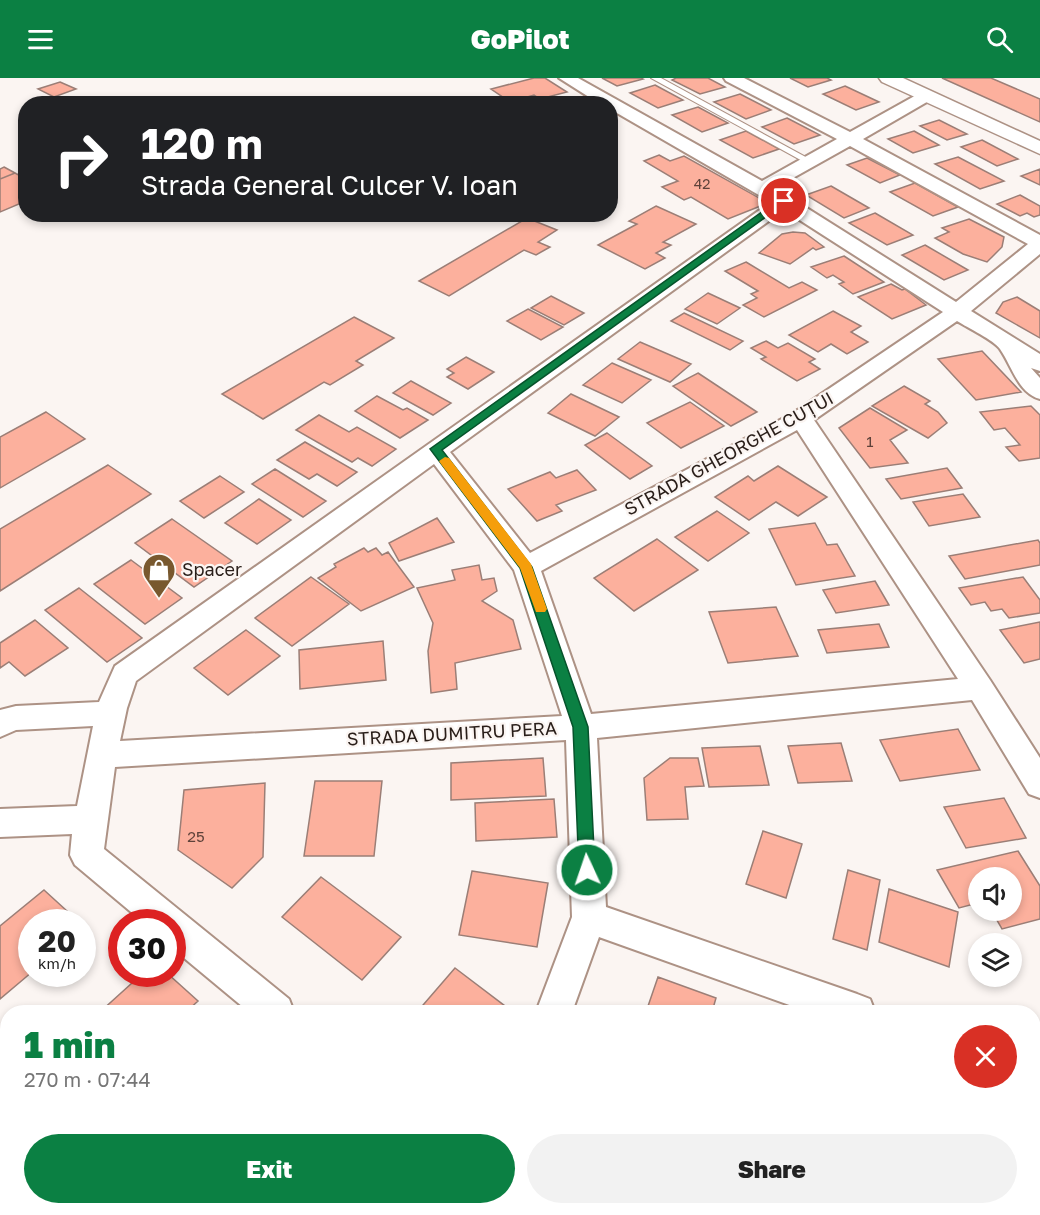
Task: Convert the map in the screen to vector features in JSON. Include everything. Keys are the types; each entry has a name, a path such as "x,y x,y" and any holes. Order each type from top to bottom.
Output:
{"main road":[{"path":"888,78 1040,148"}],"street":[{"path":"567,78 599,96"},
{"path":"732,78 849,138 1040,243"},
{"path":"762,188 926,96"},
{"path":"618,107 784,201 1040,364"},
{"path":"152,909 87,855 89,819 102,755 117,688 125,674 435,449 784,201"},
{"name":"STRADA GHEORGHE CUȚUI","path":"526,567 801,418 958,311 1040,243"},
{"path":"1009,345 1021,370 1040,392"},
{"path":"801,418 980,688 1040,785"},
{"path":"435,449 526,567 580,727 589,917 557,1005"},
{"name":"STRADA DUMITRU PERA","path":"102,755 580,727 980,688"},
{"path":"0,725 4,721 16,718 111,713"},
{"path":"0,823 89,819"},
{"path":"589,917 836,1005"},
{"path":"186,938 268,1005"}],"lane":[{"path":"655,78 809,160"}],"building":[{"path":"534,78 545,78 567,92 552,96 501,96 491,89"},
{"path":"602,78 641,78 643,79 617,86"},
{"path":"708,78 725,87 700,94 672,80"},
{"path":"790,78 827,78 831,80 808,87"},
{"path":"942,78 991,78 1040,99 1040,122"},
{"path":"60,82 76,89 52,96 38,89"},
{"path":"655,85 683,100 658,108 630,93"},
{"path":"845,86 879,102 856,110 823,94"},
{"path":"740,94 771,110 746,119 714,102"},
{"path":"698,107 728,123 702,132 672,115"},
{"path":"787,118 820,135 794,144 762,127"},
{"path":"939,120 967,134 947,140 920,126"},
{"path":"746,131 779,149 753,158 720,140"},
{"path":"914,131 939,145 913,153 888,139"},
{"path":"982,140 1018,159 997,166 961,147"},
{"path":"659,155 670,161 684,156 768,203 728,219 691,197 684,200 662,187 678,181 644,161"},
{"path":"958,157 1004,181 980,189 935,164"},
{"path":"867,158 900,175 880,183 847,165"},
{"path":"4,167 15,173 0,179 0,169"},
{"path":"1040,169 1040,185 1021,176"},
{"path":"15,173 18,175 18,204 0,212 0,179"},
{"path":"915,183 958,207 933,216 890,192"},
{"path":"831,186 869,208 844,218 806,195"},
{"path":"1020,195 1040,206 1040,215 1034,217 1027,213 1020,216 997,204"},
{"path":"656,206 696,224 663,242 671,245 656,253 665,258 645,269 598,245 637,224 629,221"},
{"path":"875,213 913,235 887,245 849,223"},
{"path":"969,219 1004,237 1002,247 987,262 963,254 935,238 949,232 942,228"},
{"path":"520,222 537,222 557,230 538,242 550,247 536,255 524,250 449,296 419,281"},
{"path":"805,233 824,247 816,250 813,248 790,264 759,253 782,234"},
{"path":"925,245 968,270 944,280 902,255"},
{"path":"844,256 884,282 853,294 839,284 844,282 833,275 827,278 811,267"},
{"path":"746,262 789,288 802,282 817,290 764,317 743,305 757,298 751,294 758,291 725,271"},
{"path":"891,284 902,290 905,289 926,305 892,319 858,297"},
{"path":"708,293 740,308 717,324 685,309"},
{"path":"551,296 584,313 564,325 531,308"},
{"path":"1017,297 1040,311 1040,338 996,313 1003,302"},
{"path":"528,309 563,327 541,340 507,321"},
{"path":"833,311 861,326 851,332 868,342 847,354 831,344 818,352 789,335"},
{"path":"684,313 743,341 730,350 671,321"},
{"path":"354,317 394,338 356,361 363,365 330,385 324,382 263,419 222,394"},
{"path":"766,341 778,348 788,343 815,359 809,362 820,369 797,381 761,359 766,357 751,348"},
{"path":"640,342 691,364 670,382 618,359"},
{"path":"982,351 1021,392 976,400 938,359"},
{"path":"466,357 494,372 468,389 447,377 454,373 447,369"},
{"path":"612,363 651,380 622,403 583,385"},
{"path":"698,373 757,412 731,426 673,386"},
{"path":"411,381 451,403 433,415 393,393"},
{"path":"904,386 930,401 925,404 938,412 947,423 928,438 872,406"},
{"path":"571,394 619,417 595,436 548,413"},
{"path":"377,396 403,410 407,408 428,420 400,438 355,411"},
{"path":"690,402 724,426 681,448 647,423"},
{"path":"1031,406 1040,415 1040,458 1019,461 1006,447 1020,445 1005,428 994,430 980,412"},
{"path":"870,408 907,430 890,440 908,463 870,468 839,428"},
{"path":"46,412 85,439 0,488 0,437"},
{"path":"319,415 349,432 357,427 396,449 372,466 358,458 352,462 296,430"},
{"path":"607,433 652,466 630,479 585,445"},
{"path":"305,442 357,472 337,486 317,474 309,479 277,460"},
{"path":"108,465 151,494 0,591 0,529"},
{"path":"778,466 827,497 798,516 776,502 749,520 715,497 748,476 754,481"},
{"path":"947,468 962,488 901,499 886,479"},
{"path":"275,469 326,501 303,517 252,484"},
{"path":"577,470 596,490 556,505 562,511 537,521 508,489 550,472 556,478"},
{"path":"220,476 244,492 204,518 180,501"},
{"path":"963,494 980,517 929,526 913,502"},
{"path":"259,499 291,520 257,544 225,523"},
{"path":"717,511 749,533 708,561 675,537"},
{"path":"437,518 454,542 399,561 389,543"},
{"path":"172,519 232,561 194,587 135,543"},
{"path":"815,523 827,545 837,544 855,576 796,585 769,529"},
{"path":"657,539 698,570 634,611 594,578"},
{"path":"1038,540 1040,565 965,579 949,556"},
{"path":"364,548 368,552 376,548 382,555 388,552 414,587 361,611 318,578 336,567 334,564"},
{"path":"131,560 182,598 145,624 94,584"},
{"path":"479,565 482,580 494,578 497,591 482,601 513,620 521,649 455,663 457,689 431,693 428,651 433,623 417,588 455,580 452,570"},
{"path":"311,577 349,604 292,646 255,618"},
{"path":"1023,577 1040,600 1040,613 1009,618 1002,609 991,611 985,602 971,605 959,588"},
{"path":"875,581 889,605 836,613 823,590"},
{"path":"79,588 142,638 107,662 45,610"},
{"path":"776,607 798,656 728,663 709,612"},
{"path":"35,620 68,648 25,676 9,662 0,668 0,643"},
{"path":"1040,622 1040,659 1024,663 1000,630"},
{"path":"879,624 889,647 827,653 818,630"},
{"path":"246,630 280,656 228,695 194,668"},
{"path":"383,641 386,680 300,689 299,650"},
{"path":"958,729 980,770 900,781 880,740"},
{"path":"841,743 852,781 798,783 788,746"},
{"path":"760,746 769,785 709,787 702,748"},
{"path":"543,758 546,796 451,800 451,763"},
{"path":"670,758 698,758 704,786 685,787 688,819 647,820 644,778"},
{"path":"315,781 382,781 374,856 304,856"},
{"path":"265,783 263,857 232,888 178,850 184,790"},
{"path":"1004,798 1026,838 966,848 944,807"},
{"path":"554,799 557,837 476,841 475,803"},
{"path":"763,831 802,844 786,898 746,884"},
{"path":"1018,851 1040,886 1040,919 1002,929 997,921 1022,921 1022,867 968,867 968,906 959,908 937,870"},
{"path":"848,870 880,880 867,950 833,939"},
{"path":"472,871 548,883 537,947 459,935"},
{"path":"321,877 401,937 362,980 282,917"},
{"path":"889,889 958,912 949,967 879,942"},
{"path":"44,890 65,909 21,909"},
{"path":"18,911 18,984 0,999 0,926"},
{"path":"455,968 504,1005 423,1005"},
{"path":"658,977 716,998 714,1005 648,1005"},
{"path":"128,987 182,987 198,1001 194,1005 108,1005"}],"slow traffic":[{"path":"445,461 526,567 540,609"}],"place":[{"name":"Spacer","path":"159,599"}],"route":[{"path":"587,870 580,727 526,567 435,449 784,201"}]}
